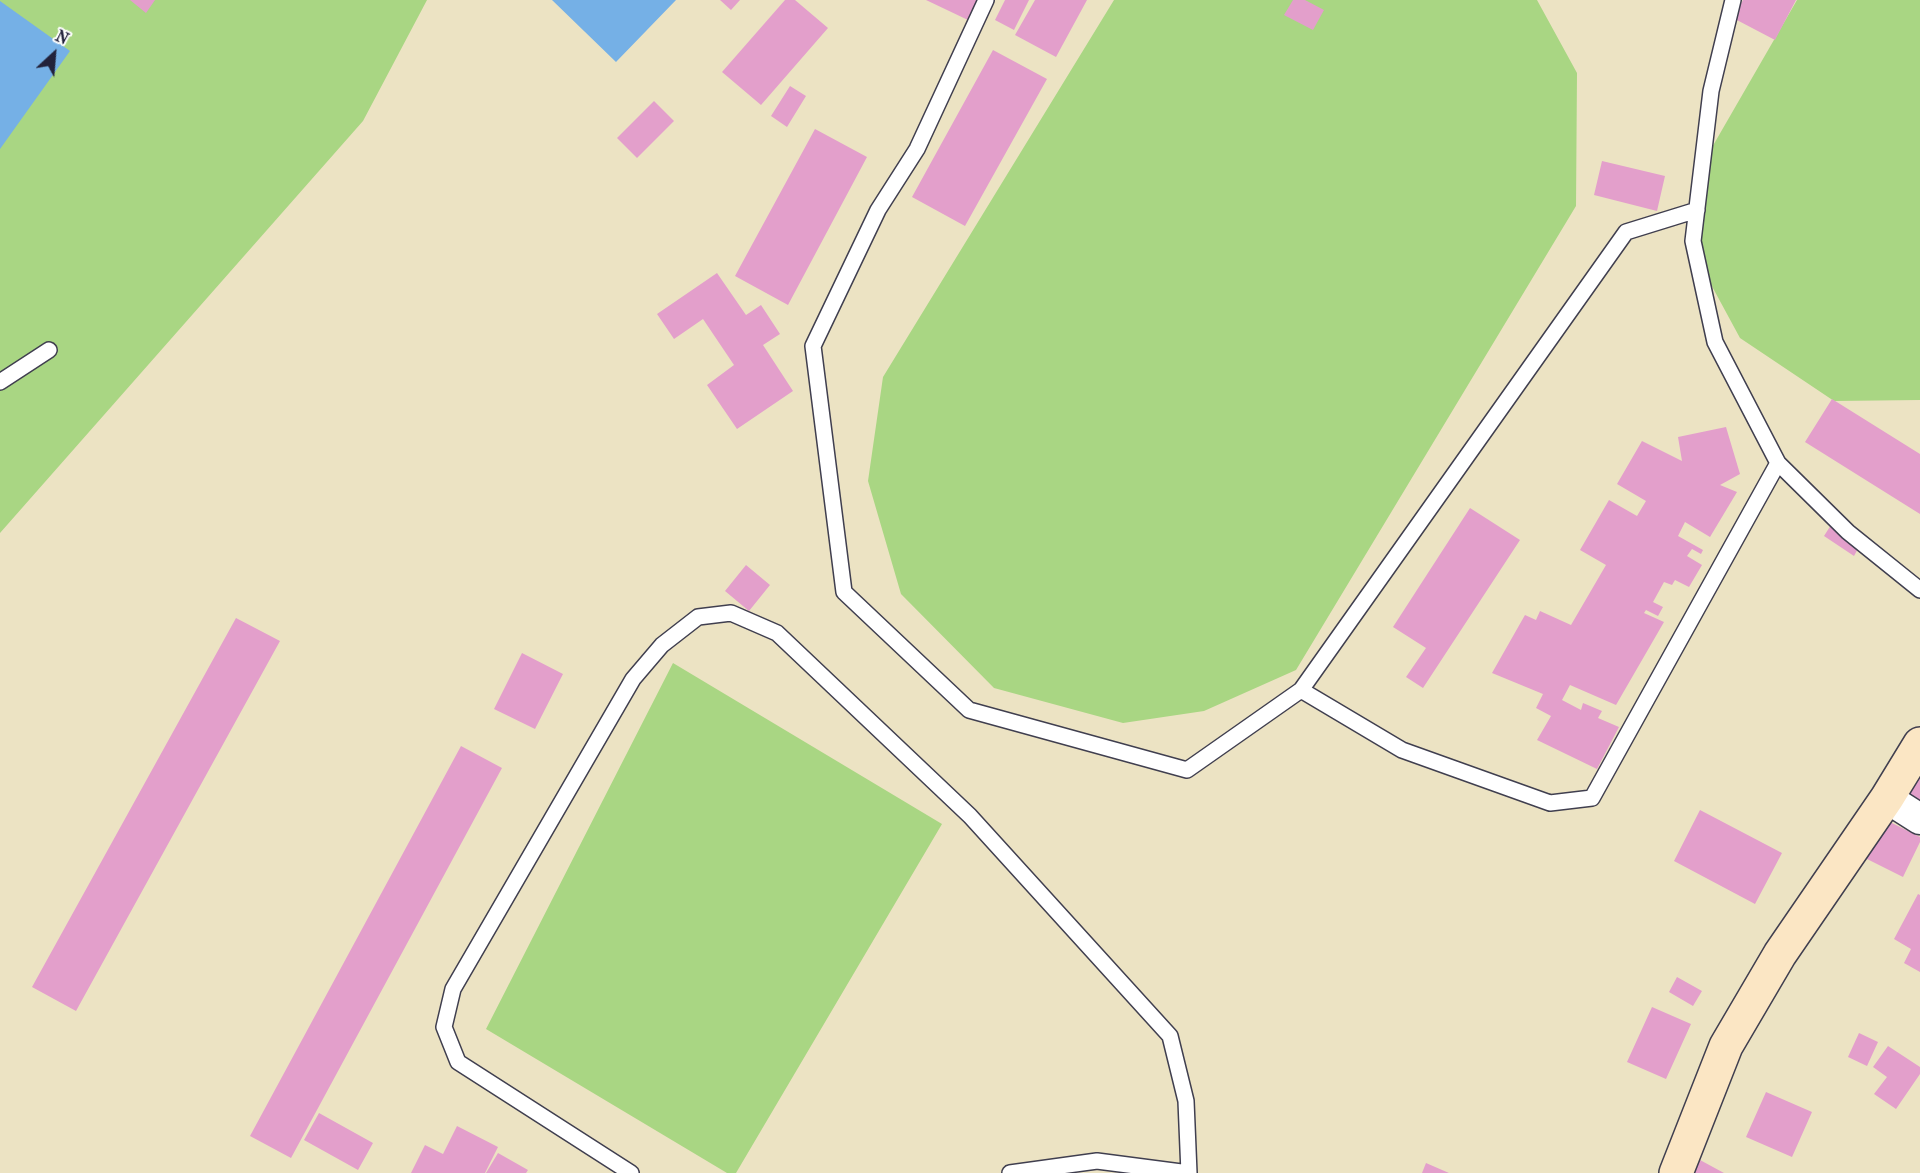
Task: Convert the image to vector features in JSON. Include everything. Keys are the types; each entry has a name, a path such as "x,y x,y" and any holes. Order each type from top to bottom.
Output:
{"main road":[{"path":"1676,1173 1726,1046 1780,954 1887,798 1920,744"}],"street":[{"path":"1887,798 1920,819"}],"lane":[{"path":"986,0 917,149 878,210 813,346 844,592 969,710 1187,770 1301,690 1626,232 1697,210"},
{"path":"1733,0 1711,91 1693,241 1715,342 1778,463 1848,532 1920,590"},
{"path":"0,382 49,350"},
{"path":"1301,690 1402,750 1550,803 1592,798 1778,463"},
{"path":"631,1173 458,1062 444,1027 453,989 633,679 662,645 698,617 730,613 777,633 970,816 1170,1036 1186,1101 1189,1173 1097,1161 1010,1173"}],"green space":[{"path":"0,0 427,0 363,121 0,533"},
{"path":"1114,0 1537,0 1577,73 1576,206 1296,670 1204,711 1123,723 994,688 901,594 868,481 883,377"},
{"path":"1797,0 1920,0 1920,400 1834,401 1740,338 1701,266 1696,175"},
{"path":"673,663 942,824 736,1173 727,1173 486,1029"}],"water":[{"path":"552,0 676,0 616,62"},
{"path":"0,1 70,51 0,149"}],"building":[{"path":"130,0 155,0 146,13"},
{"path":"720,0 740,0 731,10"},
{"path":"785,0 795,0 828,28 761,105 722,72"},
{"path":"926,0 977,0 968,20"},
{"path":"1005,0 1029,0 1014,30 995,20"},
{"path":"1035,0 1087,0 1056,57 1015,35"},
{"path":"1293,0 1305,0 1324,10 1313,30 1284,15"},
{"path":"1743,0 1796,0 1775,40 1733,18"},
{"path":"993,50 1047,79 965,226 912,197"},
{"path":"790,86 806,96 787,127 771,116"},
{"path":"654,101 674,121 637,158 617,138"},
{"path":"815,129 867,157 788,305 735,276"},
{"path":"1602,161 1665,176 1657,211 1594,195"},
{"path":"717,273 746,315 761,305 780,334 763,345 793,391 737,429 707,385 734,365 703,319 674,339 657,314"},
{"path":"1832,399 1920,454 1920,514 1805,442"},
{"path":"1726,427 1740,474 1720,485 1737,492 1710,537 1685,522 1678,536 1703,550 1701,554 1692,549 1687,556 1702,565 1689,587 1675,580 1672,585 1664,582 1653,602 1663,607 1658,616 1646,610 1644,613 1664,622 1616,705 1570,685 1562,700 1581,710 1583,703 1602,711 1598,718 1619,727 1597,769 1537,740 1551,716 1536,708 1543,694 1492,673 1525,615 1536,620 1540,611 1571,625 1606,565 1580,550 1609,500 1637,516 1646,501 1617,484 1642,441 1682,461 1678,437"},
{"path":"1470,508 1520,540 1423,688 1406,677 1426,648 1393,627"},
{"path":"1831,525 1860,545 1854,556 1824,536"},
{"path":"746,565 770,585 749,611 725,591"},
{"path":"236,618 280,641 76,1011 32,987"},
{"path":"522,653 563,674 535,729 494,709"},
{"path":"461,746 502,768 291,1158 250,1136"},
{"path":"1920,774 1920,801 1908,793"},
{"path":"1700,810 1782,853 1755,904 1674,861"},
{"path":"1882,818 1920,837 1920,842 1903,877 1863,857"},
{"path":"1918,894 1920,895 1920,972 1904,963 1911,949 1894,939"},
{"path":"1677,977 1702,991 1693,1006 1669,992"},
{"path":"1652,1007 1691,1024 1666,1079 1627,1062"},
{"path":"1859,1033 1878,1042 1867,1066 1848,1057"},
{"path":"1888,1046 1920,1067 1920,1074 1896,1109 1874,1094 1887,1077 1873,1067"},
{"path":"1766,1092 1812,1112 1792,1157 1746,1137"},
{"path":"319,1113 373,1143 358,1170 304,1140"},
{"path":"457,1126 498,1147 485,1173 411,1173 425,1145 443,1154"},
{"path":"498,1153 528,1170 526,1173 486,1173"},
{"path":"1700,1160 1724,1173 1693,1173"},
{"path":"1426,1163 1449,1173 1422,1173"}]}
